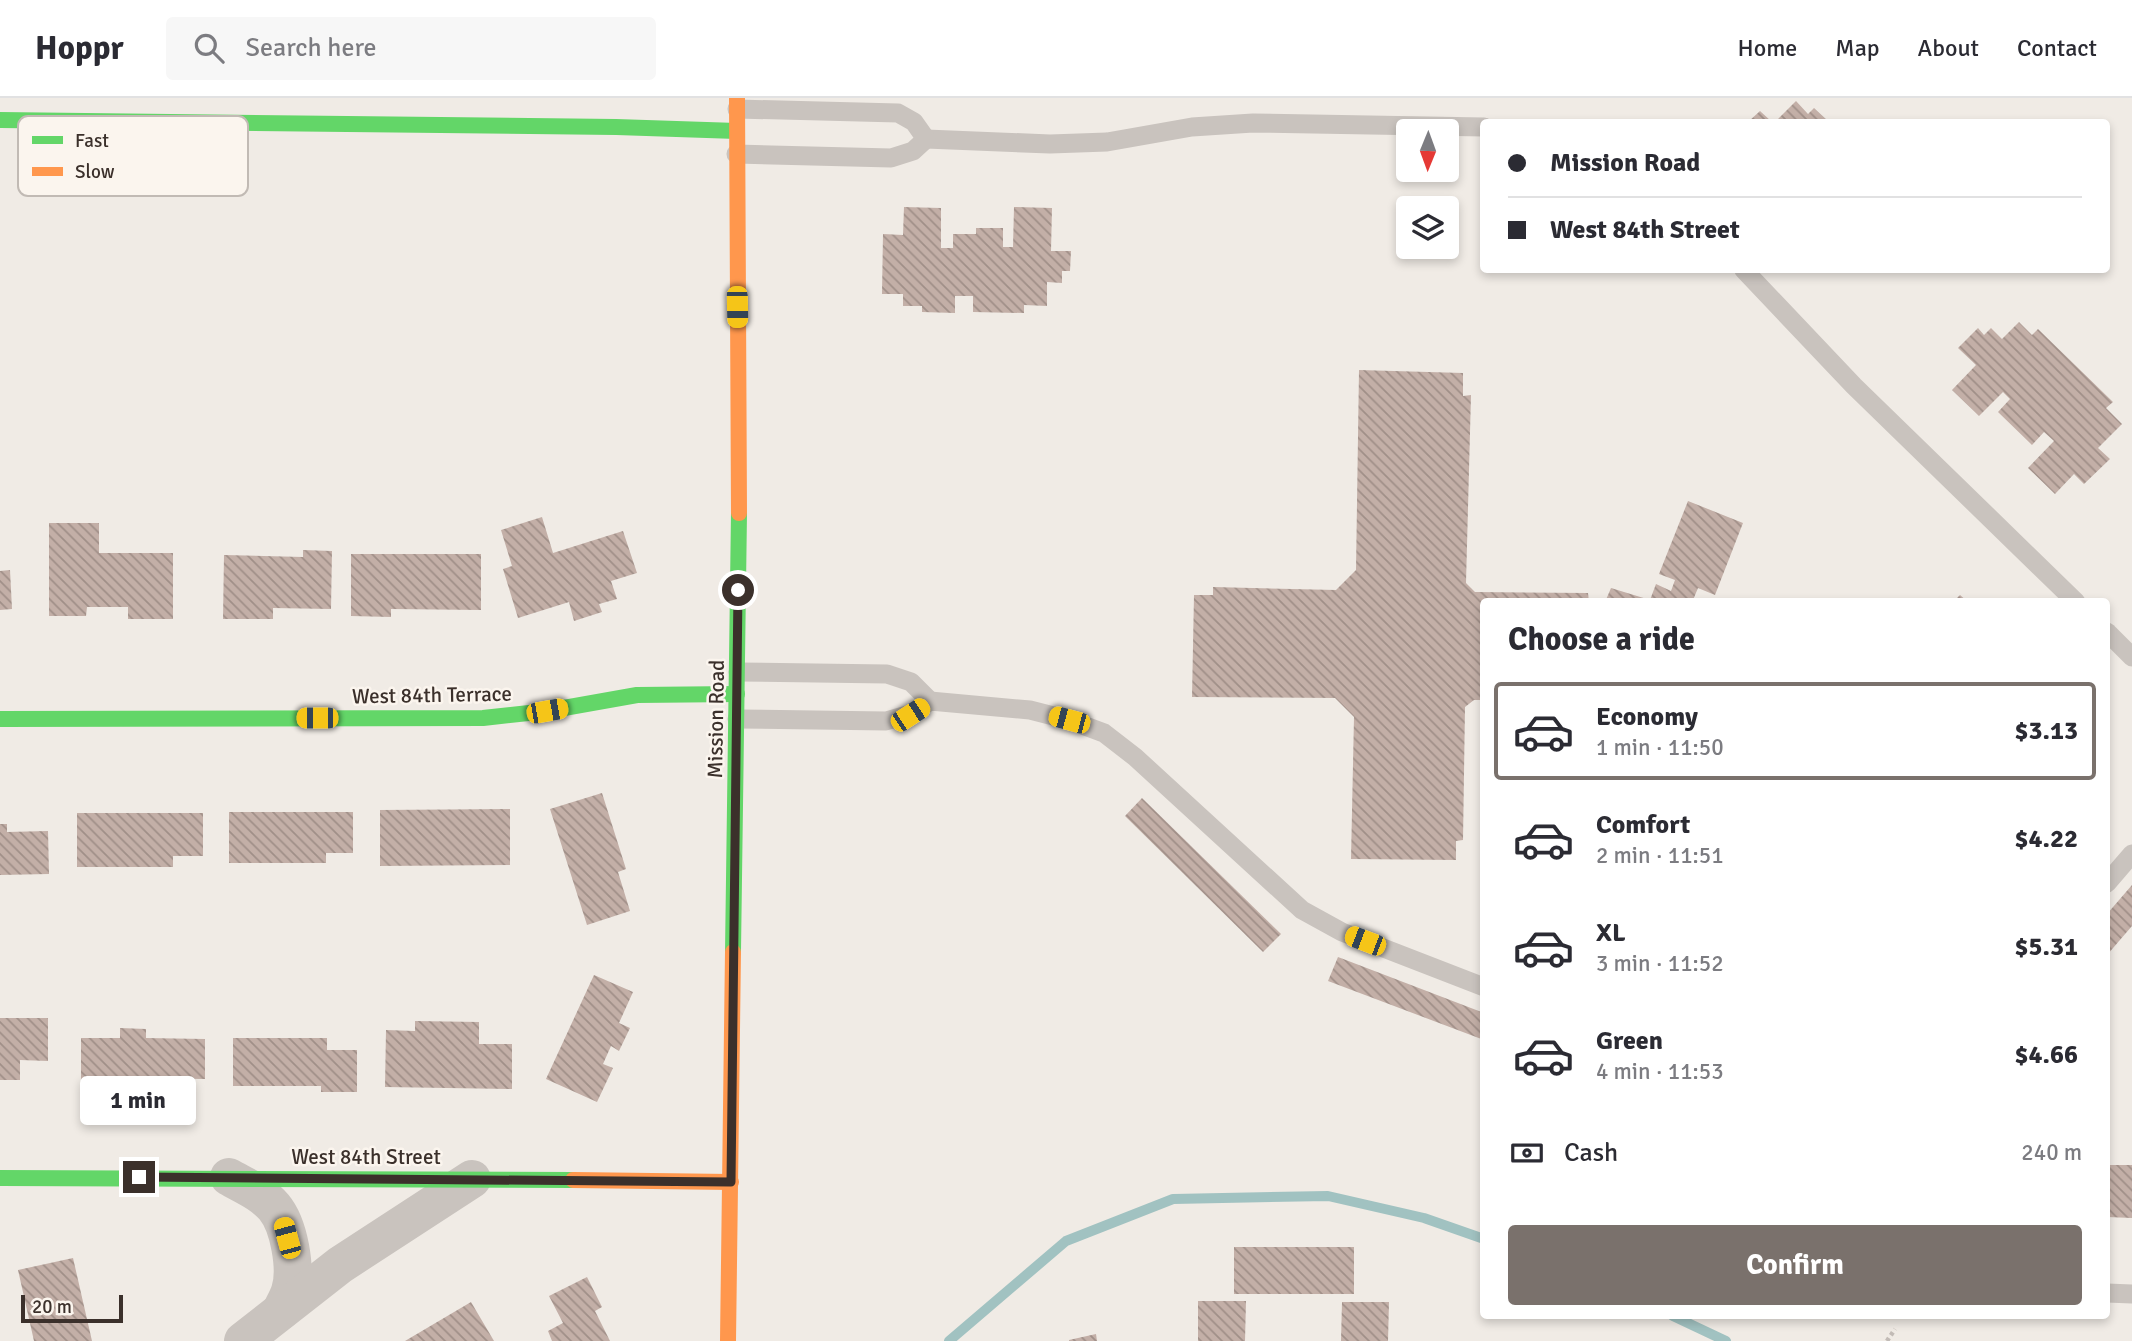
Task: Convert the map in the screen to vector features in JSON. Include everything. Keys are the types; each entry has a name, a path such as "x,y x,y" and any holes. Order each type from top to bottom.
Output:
{"street":[{"name":"Mission Road","path":"728,1341 738,672 737,103"},
{"path":"0,120 18,120"},
{"path":"248,123 737,131"},
{"name":"West 84th Terrace","path":"0,719 483,718 547,711 637,695 737,694"},
{"path":"229,1177 266,1199 275,1208 287,1238 303,1266 327,1270 340,1265"},
{"name":"West 84th Street","path":"0,1178 229,1177 731,1182"},
{"path":"281,1311 290,1291 293,1271 287,1238 296,1192 322,1178"},
{"path":"243,1341 340,1265 472,1179"}],"lane":[{"path":"737,103 898,113 914,122 926,139"},
{"path":"736,155 891,158 912,151 926,139 1050,144 1107,142 1192,127 1254,123 1480,127"},
{"path":"1747,273 1854,386 2072,598"},
{"path":"2110,635 2132,657"},
{"path":"738,672 887,674 911,682 930,701 1030,710 1104,733 1135,757 1302,910 1342,932 1480,985"},
{"path":"737,719 886,721 910,715 930,701"},
{"path":"2110,880 2132,854"},
{"path":"2110,1293 2132,1293"}],"path":[{"path":"1886,1341 1895,1329"}],"building":[{"path":"1796,101 1808,114 1814,108 1826,119 1778,119"},
{"path":"1760,111 1769,119 1751,119"},
{"path":"904,207 941,208 941,248 953,248 953,234 976,234 976,228 1003,228 1003,247 1013,247 1014,207 1052,208 1051,251 1071,251 1070,271 1062,271 1062,283 1047,282 1047,306 1024,305 1024,313 973,312 973,296 955,296 955,313 922,312 922,306 903,306 903,294 882,294 883,234 903,235"},
{"path":"2019,322 2032,335 2038,329 2113,402 2106,408 2122,424 2098,448 2110,459 2084,484 2074,474 2055,494 2028,468 2054,441 2044,432 2032,445 1998,412 2010,399 2003,392 1979,416 1952,390 1976,365 1958,348 1978,328 1984,335 1991,328 2002,339"},
{"path":"1359,370 1463,373 1463,396 1471,395 1466,583 1475,592 1588,593 1589,598 1480,598 1480,700 1474,700 1465,707 1463,840 1456,841 1456,860 1351,859 1354,717 1335,698 1192,697 1194,595 1213,595 1213,587 1336,590 1356,570"},
{"path":"1688,501 1743,523 1715,595 1698,588 1694,598 1651,598 1656,584 1671,591 1675,580 1659,574"},
{"path":"542,517 553,553 623,531 637,573 611,581 617,599 599,604 602,612 574,621 569,602 518,618 503,569 512,566 501,530"},
{"path":"49,523 99,523 99,553 173,553 173,619 128,619 128,607 87,607 86,616 49,616"},
{"path":"303,550 332,551 331,609 273,608 273,619 223,619 224,555 303,557"},
{"path":"351,554 481,554 481,610 391,609 391,617 351,616"},
{"path":"10,570 12,609 0,610 0,571"},
{"path":"1611,588 1644,598 1607,598"},
{"path":"602,793 626,869 618,872 630,911 587,925 550,809"},
{"path":"1142,798 1281,934 1263,952 1125,816"},
{"path":"510,809 510,865 380,866 380,810"},
{"path":"229,812 353,812 353,853 326,853 326,863 229,863"},
{"path":"77,813 203,813 203,856 173,856 173,867 77,867"},
{"path":"0,824 7,824 7,832 48,831 49,874 0,875"},
{"path":"2132,885 2132,926 2110,952 2110,911"},
{"path":"1338,957 1480,1011 1480,1038 1328,981"},
{"path":"594,975 633,992 619,1023 630,1028 619,1051 611,1046 603,1064 613,1068 597,1102 546,1079"},
{"path":"0,1018 48,1018 48,1061 20,1060 20,1080 0,1080"},
{"path":"415,1021 479,1022 479,1044 512,1044 512,1089 385,1087 386,1030 415,1031"},
{"path":"120,1028 146,1029 146,1038 205,1039 205,1079 132,1078 132,1089 81,1088 81,1038 120,1038"},
{"path":"233,1038 327,1038 327,1050 357,1050 357,1092 321,1092 321,1086 233,1086"},
{"path":"2110,1165 2132,1165 2132,1218 2110,1217"},
{"path":"1234,1247 1354,1247 1354,1294 1234,1294"},
{"path":"73,1258 92,1341 34,1341 18,1270"},
{"path":"587,1277 602,1307 595,1311 610,1341 552,1341 548,1331 563,1323 549,1296"},
{"path":"1198,1301 1246,1301 1245,1341 1198,1341"},
{"path":"471,1302 494,1341 405,1341"},
{"path":"1342,1302 1389,1302 1388,1341 1341,1341"},
{"path":"1096,1334 1097,1341 1069,1341 1069,1340"}],"waterway":[{"path":"949,1341 1066,1241 1173,1199 1328,1196 1424,1218 1480,1238"},
{"path":"1679,1319 1726,1341"}],"traffic: fast":[{"path":"0,120 18,120"},
{"path":"248,123 737,131"},
{"path":"733,952 739,513"},
{"path":"0,719 483,718 547,711 637,695 737,694"},
{"path":"0,1178 573,1180"}],"traffic: slow":[{"path":"737,98 739,513"},
{"path":"728,1341 733,952"},
{"path":"573,1180 731,1182"}],"route":[{"path":"139,1177 731,1182 738,590"}]}
